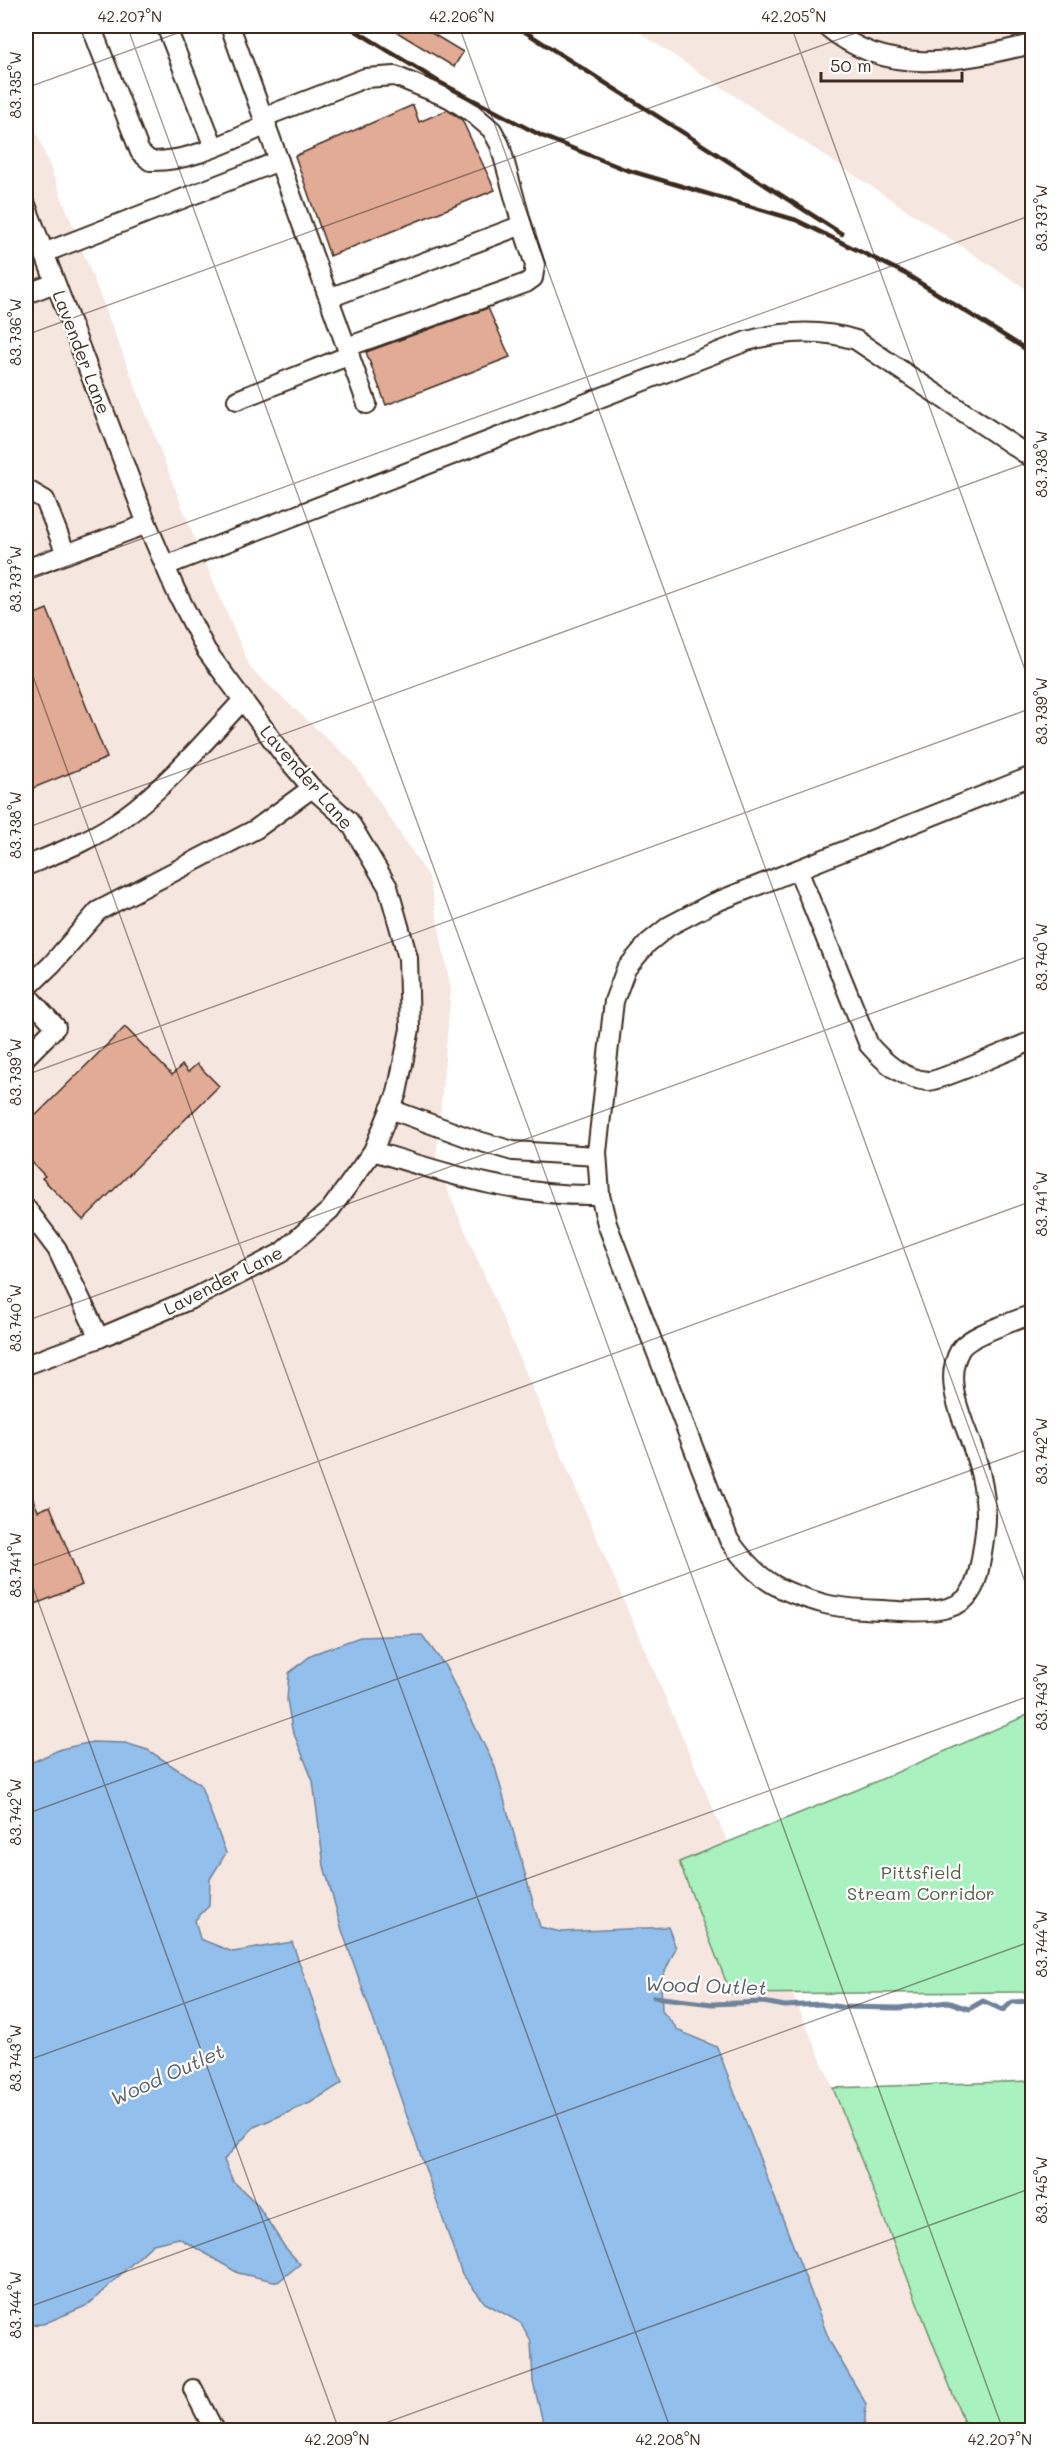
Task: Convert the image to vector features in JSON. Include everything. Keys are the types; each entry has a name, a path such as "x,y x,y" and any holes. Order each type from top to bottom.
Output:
{"street":[{"path":"91,26 140,152 150,161 170,162 214,147 265,121 365,78 395,76 449,98 471,112 492,130 500,145 535,265 533,278 526,283 349,351 237,400"},
{"path":"166,26 214,147"},
{"path":"230,26 367,404"},
{"path":"826,26 841,38 868,52 897,59 926,62 968,59 1032,44"},
{"path":"44,253 279,161"},
{"name":"Lavender Lane","path":"26,205 147,524 206,650 282,753 312,788 349,821 388,887 408,958 410,1029 397,1093 373,1150 330,1210 281,1253 196,1297 99,1338 26,1365"},
{"path":"329,298 522,225"},
{"path":"26,294 55,283"},
{"path":"165,566 765,336 805,332 836,334 856,340 1032,458"},
{"path":"26,489 45,500 66,554"},
{"path":"26,569 147,524"},
{"path":"26,866 80,844 123,818 158,788 242,701"},
{"path":"1032,776 711,904 669,926 648,943 626,969 614,1001 597,1156 600,1195 607,1224 729,1540 746,1563 767,1581 793,1595 830,1605 929,1612 953,1605 969,1595 978,1574 987,1526 985,1500 976,1456 954,1395 954,1370 960,1350 969,1340 1032,1314"},
{"path":"26,988 52,964 98,911 256,829 312,788"},
{"path":"798,870 869,1045 885,1063 908,1076 930,1082 1032,1041"},
{"path":"26,994 56,1027 26,1057"},
{"path":"390,1109 475,1140 513,1150 597,1156"},
{"path":"373,1150 464,1179 509,1190 567,1196 600,1195"},
{"path":"26,1208 57,1249 99,1338"},
{"path":"193,2389 214,2430"}],"shaded area":[{"path":"629,26 1032,26 1032,293"},
{"path":"26,105 192,532 251,669 353,762 429,877 451,990 436,1163 833,2088 967,2430 26,2430"}],"green space":[{"name":"Pittsfield Stream Corridor","path":"1032,1713 1032,1992 731,1994 679,1862 859,1789"},
{"path":"1032,2081 1032,2430 967,2430 833,2088"}],"water":[{"path":"422,1635 445,1666 495,1767 540,1927 561,1932 668,1927 676,1948 661,1980 662,2011 679,2031 717,2047 830,2342 866,2404 864,2430 545,2430 533,2382 531,2342 521,2323 485,2303 462,2274 342,1930 324,1866 313,1781 292,1729 287,1700 289,1673 313,1654 360,1637"},
{"path":"92,1742 125,1743 148,1750 200,1784 226,1853 210,1879 209,1906 195,1920 200,1939 233,1952 292,1942 342,2083 310,2103 254,2127 224,2160 233,2181 257,2204 284,2246 300,2264 278,2282 238,2273 179,2238 153,2244 88,2305 43,2324 26,2325 26,1765 61,1749"}],"building":[{"path":"387,26 420,26 463,52 454,67"},
{"path":"413,105 419,122 447,110 462,120 495,190 330,256 295,156"},
{"path":"488,308 510,357 386,405 366,352"},
{"path":"47,609 107,758 26,791 26,618"},
{"path":"125,1027 172,1075 182,1065 188,1072 197,1064 219,1086 83,1220 42,1178 45,1176 26,1156 26,1125"},
{"path":"26,1482 38,1511 50,1506 82,1585 26,1608"}],"waterway":[{"name":"Wood Outlet","path":"654,1997 712,2004 763,2002 785,2006 820,2004 841,2007 899,2008 948,2002 969,2009 983,2001 1003,2010 1012,2002 1032,2001"}],"railway":[{"path":"348,26 439,82 542,136 624,169 796,220 906,274"},
{"path":"516,26 842,234"},
{"path":"901,271 1032,353"}]}
